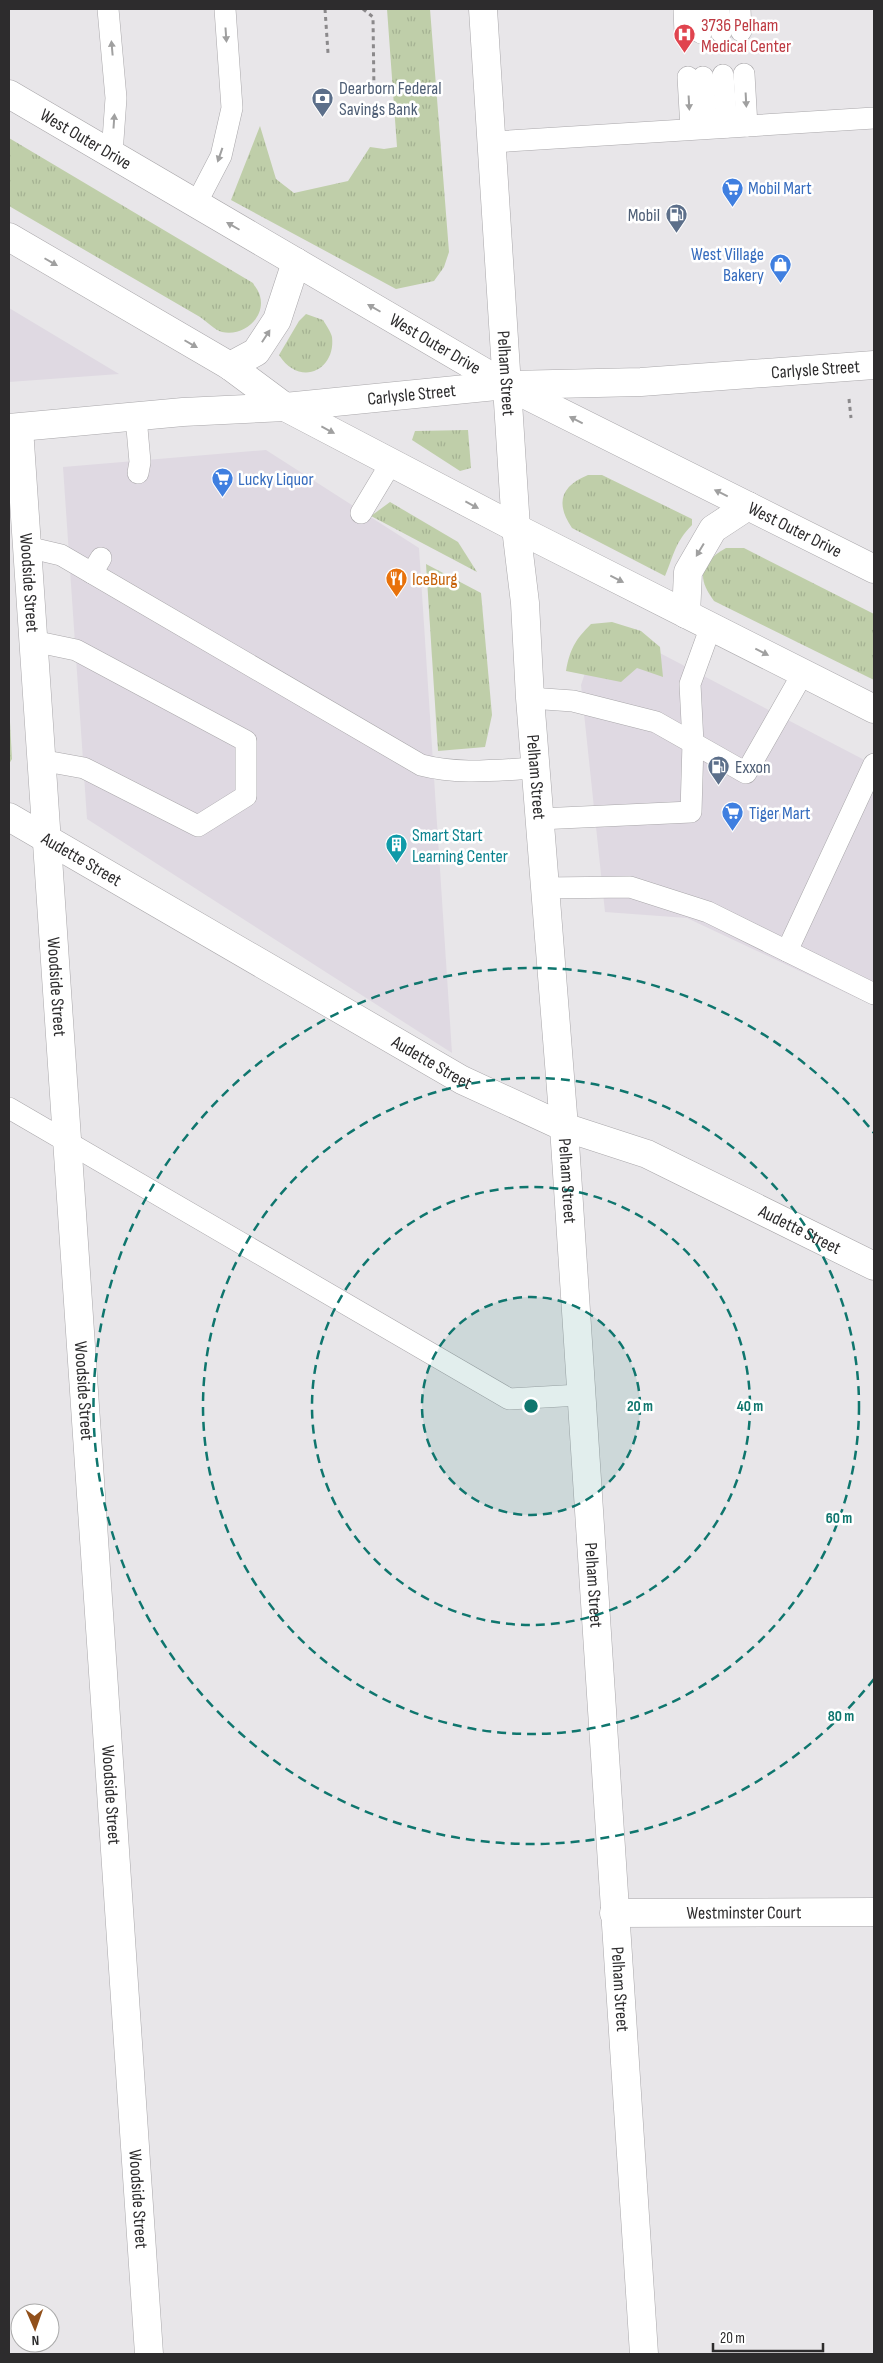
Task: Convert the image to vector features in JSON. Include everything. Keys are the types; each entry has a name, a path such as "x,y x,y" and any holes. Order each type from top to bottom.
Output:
{"street":[{"name":"Pelham Street","path":"483,9 493,142 516,528 525,603 530,698 564,1127 644,2354"},
{"name":"West Outer Drive","path":"9,94 506,385 874,569"},
{"path":"9,237 230,366 285,407 516,528 874,709"},
{"path":"230,366 256,352 277,320 296,262"},
{"name":"Carlysle Street","path":"14,428 184,412 285,407 506,385 641,382 874,365"},
{"name":"Woodside Street","path":"14,428 28,546 40,760 69,1142 149,2354"},
{"path":"686,614 688,572 713,529 748,506"},
{"name":"Audette Street","path":"9,816 462,1080 564,1127 647,1154 874,1266"},
{"name":"Westminster Court","path":"614,1913 874,1912"}],"lane":[{"path":"108,9 116,98 112,154"},
{"path":"196,204 221,156 232,108 225,9"},
{"path":"684,9 712,32"},
{"path":"700,9 712,32"},
{"path":"712,32 719,9"},
{"path":"712,32 740,9"},
{"path":"718,128 715,76 718,128"},
{"path":"493,142 874,118"},
{"path":"136,417 140,462 138,473"},
{"path":"361,513 391,463"},
{"path":"28,546 96,565 421,765 439,770 466,772 536,768"},
{"path":"540,819 690,812 693,743 690,684 711,626"},
{"path":"33,641 76,650 246,741 246,796 198,826 84,768 40,760"},
{"path":"530,698 573,701 656,722 746,773 803,673"},
{"path":"786,950 874,764"},
{"path":"545,888 630,887 708,912 874,994"},
{"path":"9,1108 509,1399 580,1395"}],"path":[{"path":"325,9 328,53"},
{"path":"363,9 373,17 374,92"},
{"path":"850,402 851,418"}],"shaded area":[{"path":"9,308 119,374 9,382"},
{"path":"266,450 419,548 452,1053 87,819 63,467"},
{"path":"612,628 874,765 874,1006 687,918 605,912 581,685 595,643"}],"green space":[{"path":"387,9 430,9 449,252 444,267 434,281 396,289 231,200 260,126 276,179 294,193 348,181 370,147 384,149 397,147"},
{"path":"9,138 253,283 259,294 261,304 260,312 256,318 245,329 238,332 219,331 200,317 9,206"},
{"path":"306,314 323,320 332,337 332,349 323,366 315,371 306,373 297,371 287,365 279,355 299,321"},
{"path":"468,430 471,468 460,471 412,440 415,431"},
{"path":"588,475 602,475 692,519 692,525 678,543 665,576 572,528 562,503 564,496 572,484"},
{"path":"390,502 458,542 477,572 371,516"},
{"path":"726,548 744,548 874,614 874,680 714,601 705,585 704,571 711,559"},
{"path":"426,564 481,593 492,715 485,747 438,751"},
{"path":"612,622 641,631 660,647 663,677 637,668 621,682 566,671 574,645 585,630 591,624"},
{"path":"9,703 12,759 9,764"}],"place":[{"name":"3736 Pelham Medical Center","path":"685,54"},
{"name":"Dearborn Federal Savings Bank","path":"323,117"},
{"name":"Mobil Mart","path":"732,207"},
{"name":"Mobil","path":"676,234"},
{"name":"West Village Bakery","path":"780,283"},
{"name":"Lucky Liquor","path":"222,498"},
{"name":"IceBurg","path":"396,598"},
{"name":"Exxon","path":"719,786"},
{"name":"Tiger Mart","path":"733,832"},
{"name":"Smart Start Learning Center","path":"396,864"}]}
